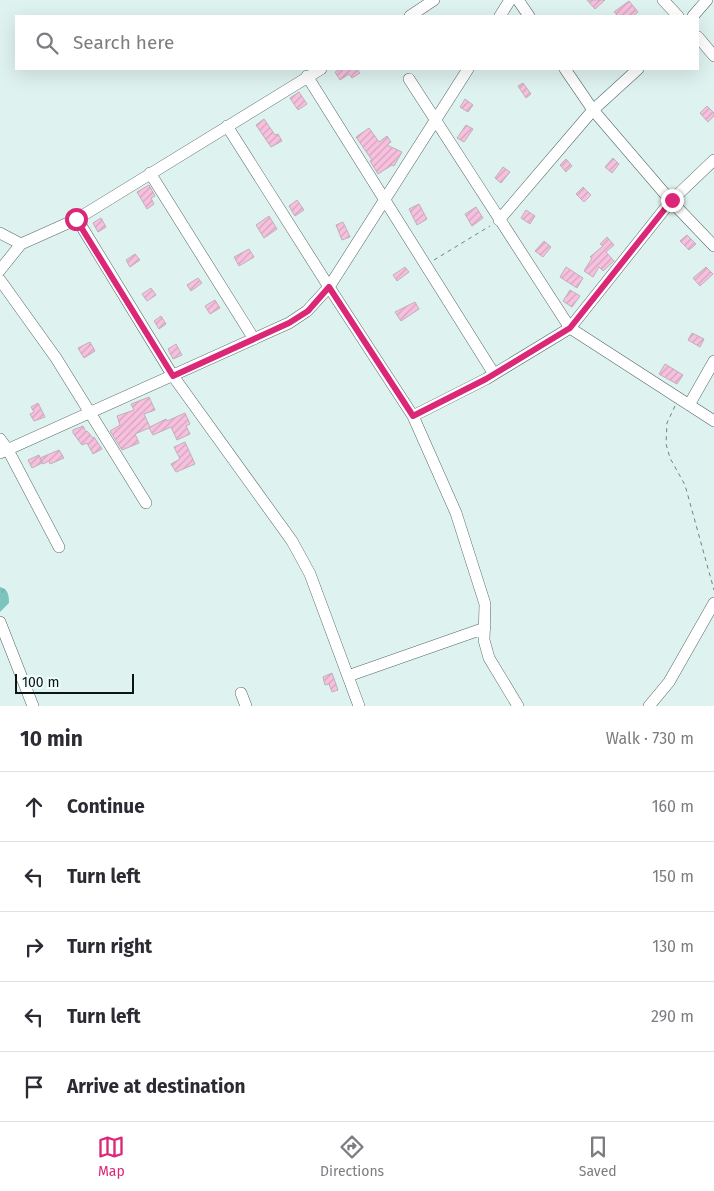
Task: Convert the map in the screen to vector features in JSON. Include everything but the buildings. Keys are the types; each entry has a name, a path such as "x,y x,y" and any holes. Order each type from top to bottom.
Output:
{"street":[{"path":"412,15 434,0"},
{"path":"501,15 510,0"},
{"path":"518,0 528,15"},
{"path":"662,0 677,15"},
{"path":"694,15 708,0"},
{"path":"699,39 714,56"},
{"path":"0,270 21,244 76,219 319,70"},
{"path":"4,451 289,323 308,311 329,287 467,70"},
{"path":"566,70 593,110 714,246"},
{"path":"499,220 593,110 637,70"},
{"path":"308,76 494,374"},
{"path":"409,79 435,122 570,328 714,421"},
{"path":"227,126 413,416 456,512 485,604 484,640 489,658 518,706"},
{"path":"413,416 494,374 570,328 672,200 714,160"},
{"path":"150,173 254,339"},
{"path":"76,219 173,376 292,540 310,574 359,706"},
{"path":"0,234 21,244"},
{"path":"0,280 56,358 146,503"},
{"path":"689,406 714,361"},
{"path":"0,439 4,451 59,547"},
{"path":"649,706 669,682 714,603"},
{"path":"0,622 34,706"},
{"path":"348,676 485,628"},
{"path":"241,693 246,706"}],"path":[{"path":"425,264 469,240 499,220"},
{"path":"678,399 667,423 666,444 670,458 684,485 714,590"}],"green space":[{"path":"0,587 8,593 9,603 0,612"}],"route":[{"path":"76,219 173,376 289,323 308,311 329,287 413,416 486,379 570,328 672,200"}]}
